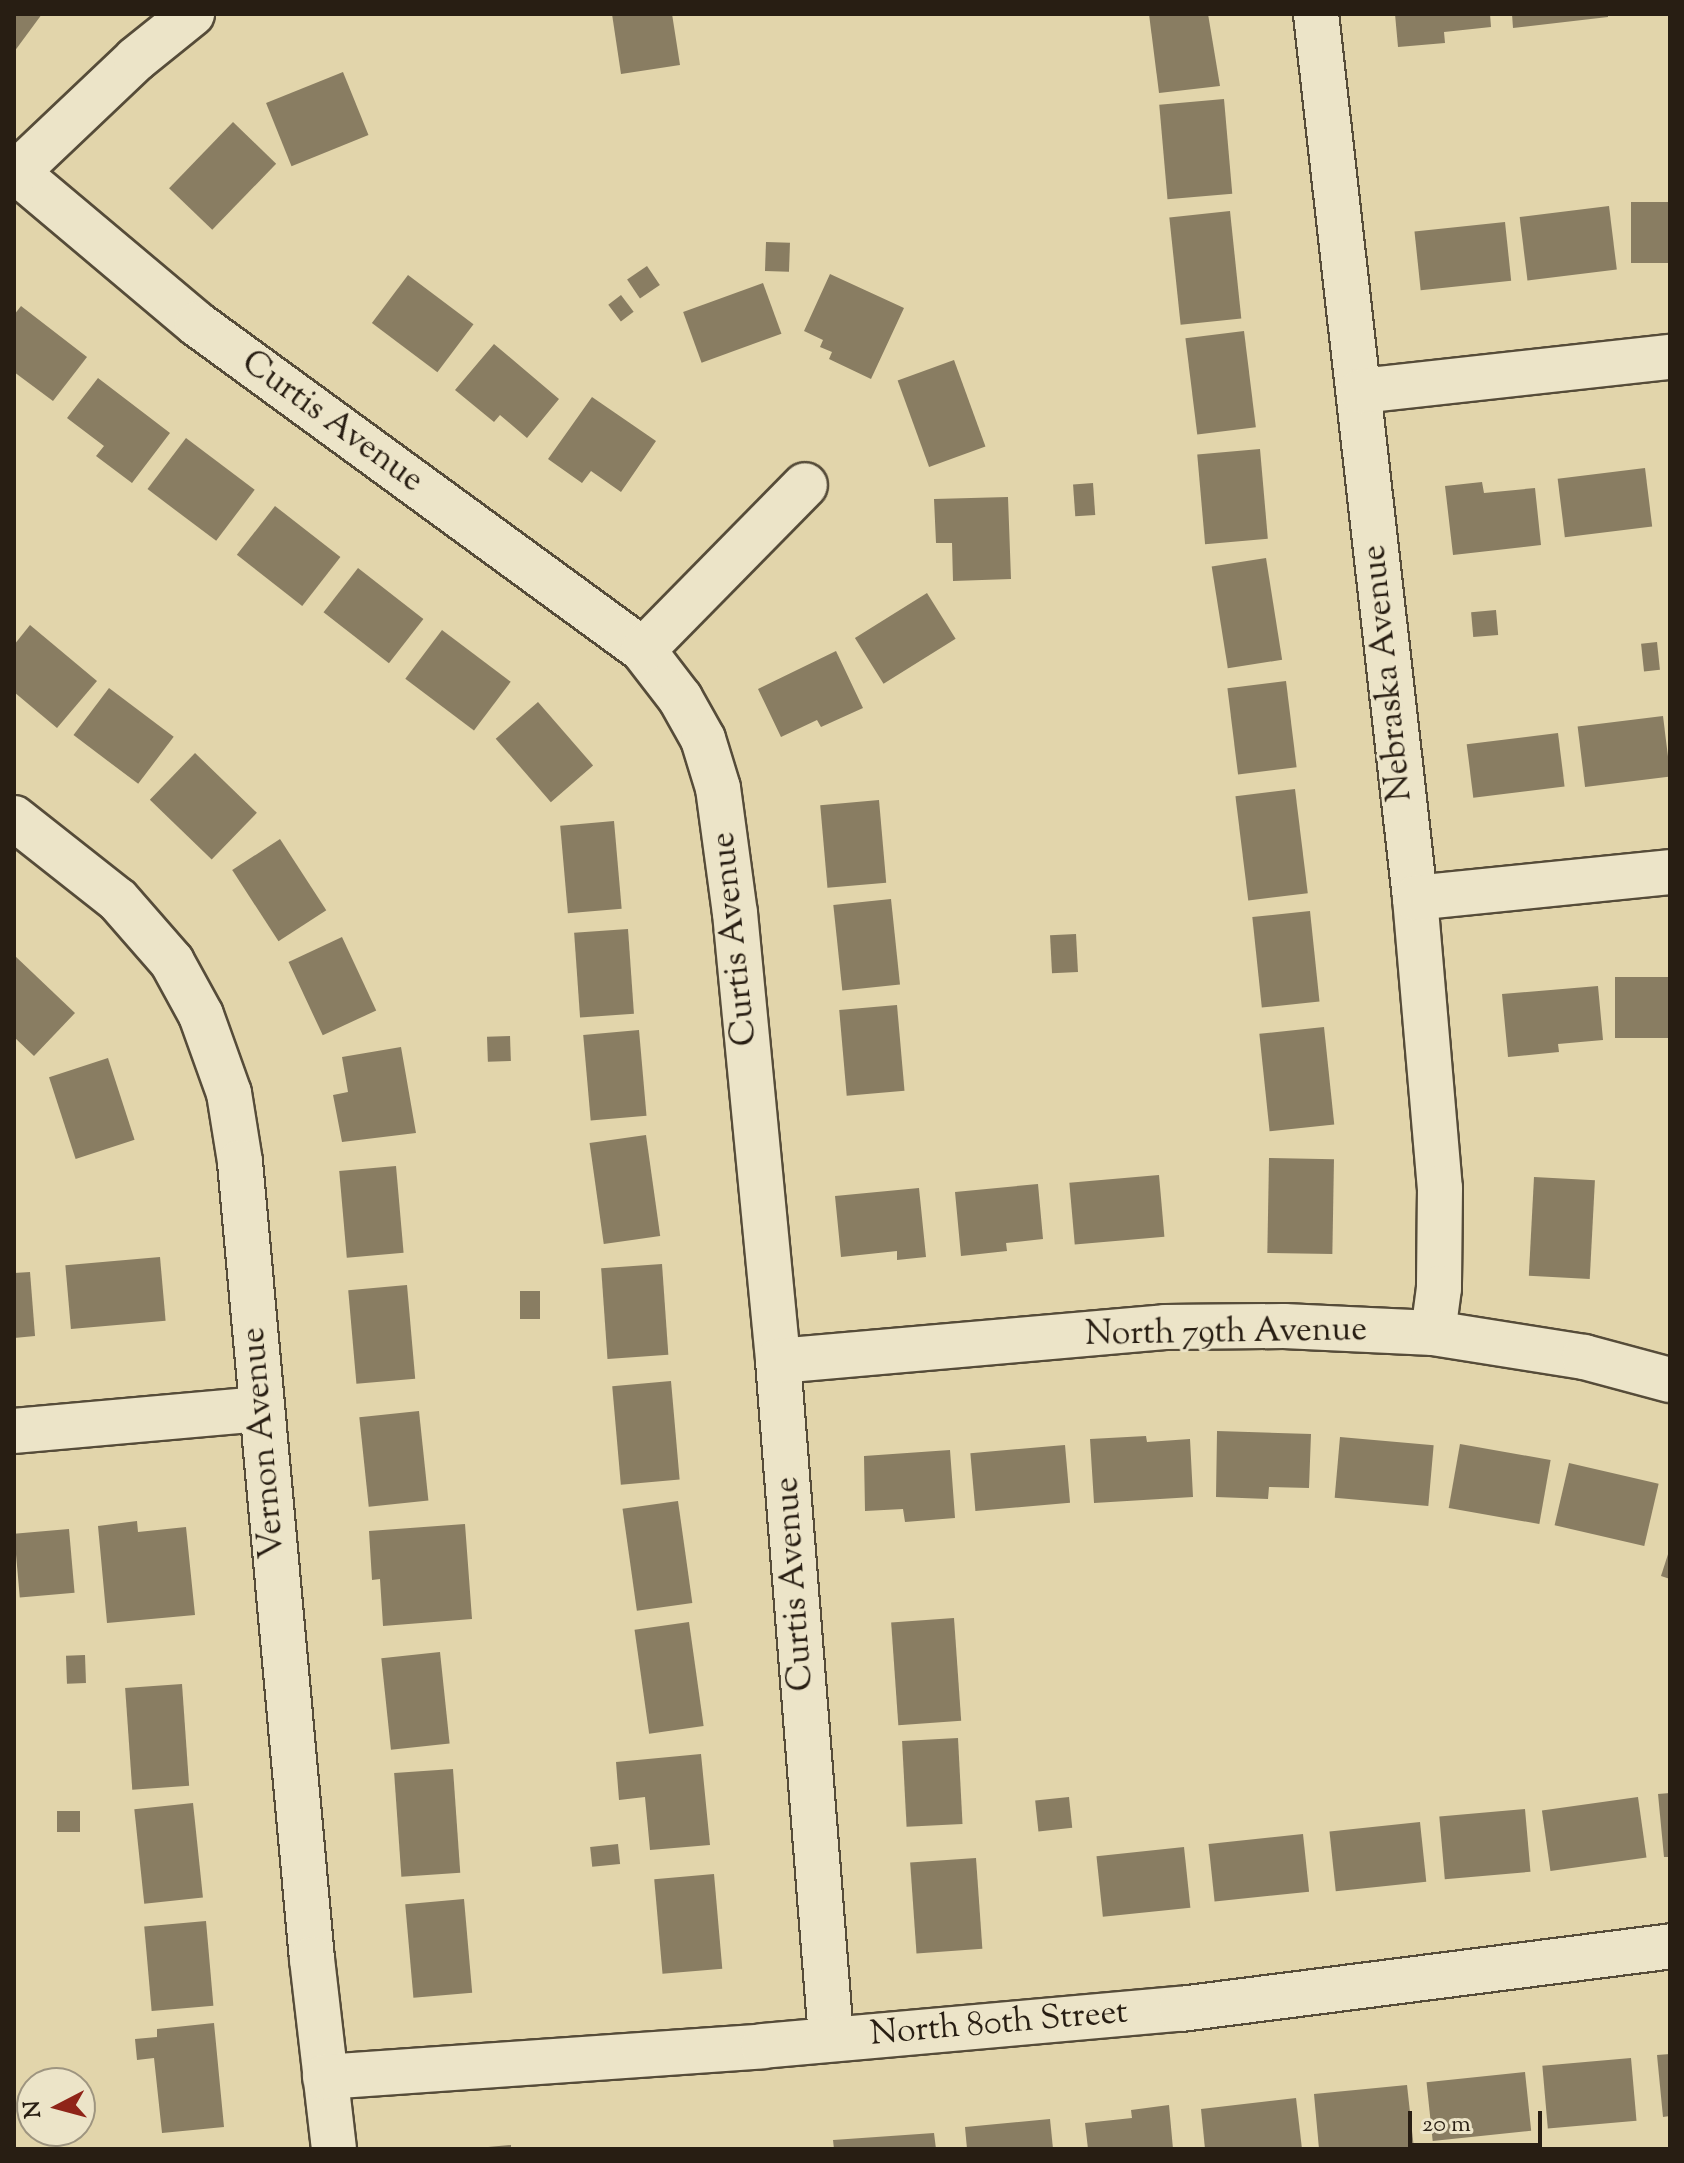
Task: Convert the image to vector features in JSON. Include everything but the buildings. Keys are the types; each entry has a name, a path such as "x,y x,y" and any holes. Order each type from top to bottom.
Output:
{"street":[{"path":"15,171 136,59 192,14"},
{"name":"Nebraska Avenue","path":"1316,14 1361,391 1372,533 1415,898 1440,1188 1439,1288 1433,1333"},
{"name":"Curtis Avenue","path":"15,171 197,324 643,650 695,725 718,788 778,1361 831,2037"},
{"path":"1361,391 1670,357"},
{"path":"643,650 805,485"},
{"name":"Vernon Avenue","path":"14,818 137,919 172,962 207,1028 235,1124 334,2149"},
{"path":"1415,898 1670,872"},
{"name":"North 79th Avenue","path":"778,1361 1165,1327 1284,1326 1433,1333 1584,1357 1670,1380"},
{"path":"14,1431 261,1409"},
{"name":"North 80th Street","path":"325,2077 1181,2009 1670,1946"}]}
